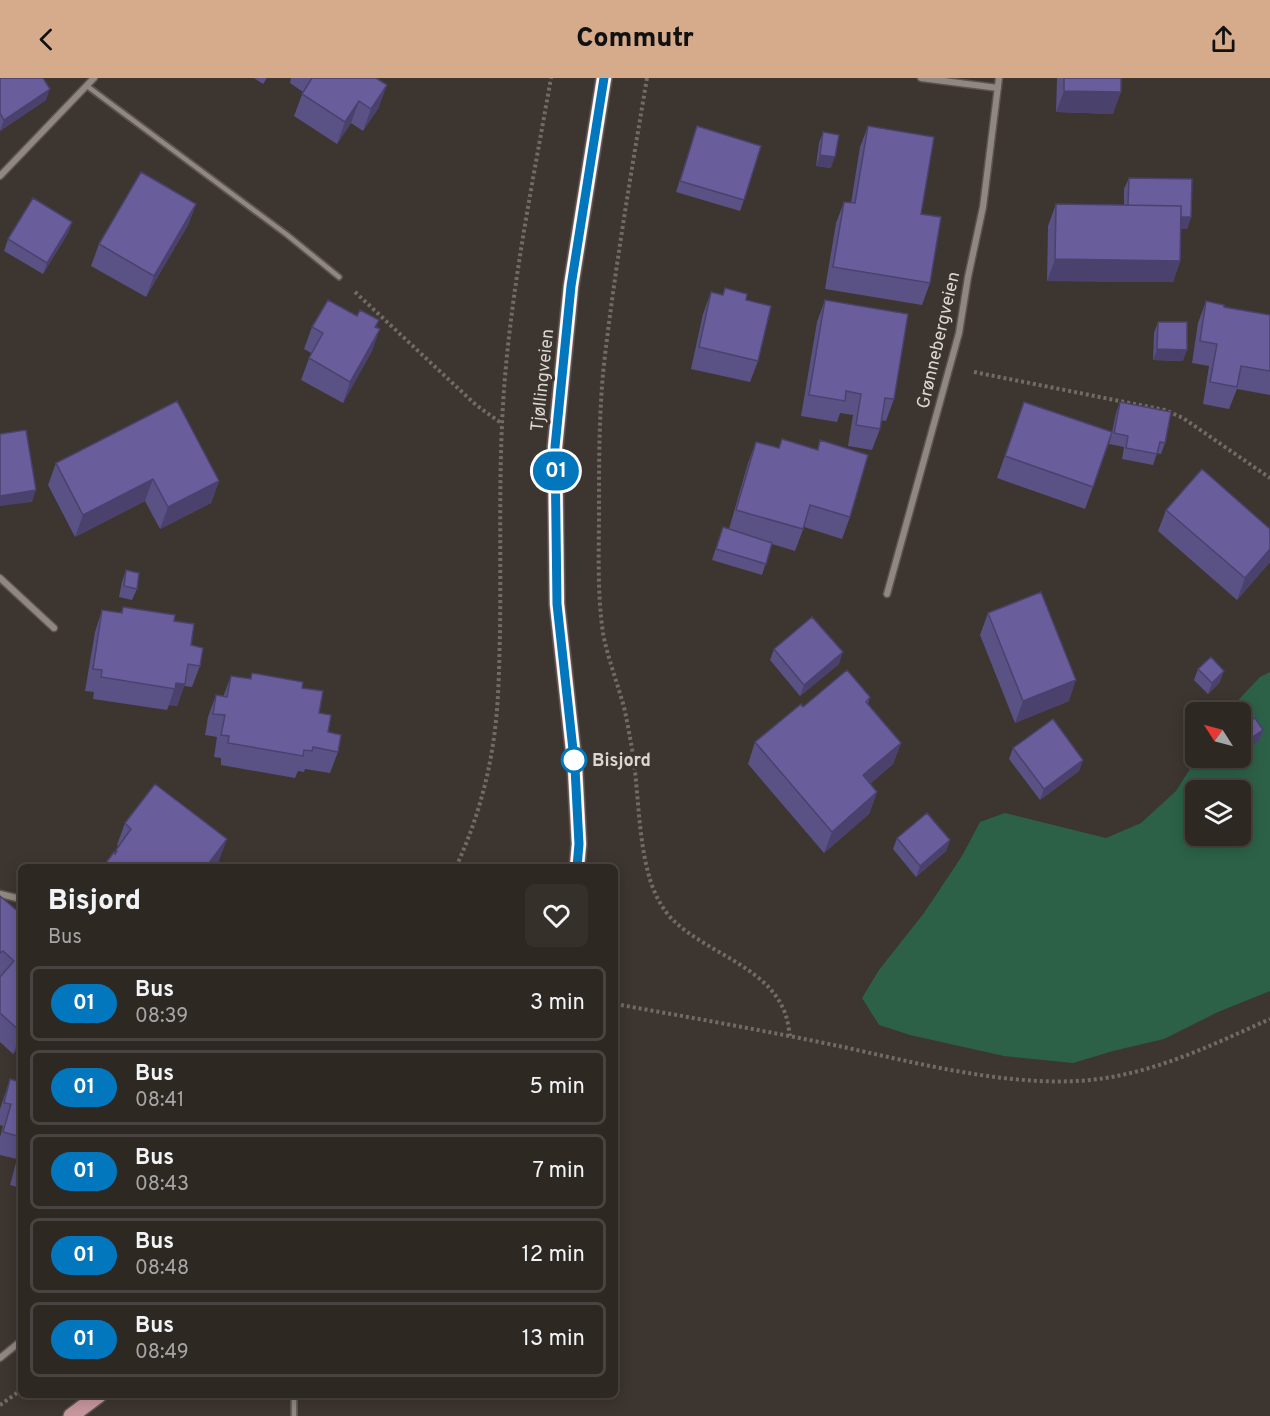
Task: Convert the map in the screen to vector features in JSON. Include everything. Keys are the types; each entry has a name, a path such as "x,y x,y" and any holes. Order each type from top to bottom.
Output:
{"main road":[{"name":"Tjøllingveien","path":"577,864 579,844 575,768 557,604 555,447 571,286 604,78"},
{"path":"71,1416 95,1398"}],"street":[{"path":"0,176 94,78"},
{"path":"921,78 998,88"},
{"name":"Grønnebergveien","path":"887,594 959,333 983,207 999,78"},
{"path":"0,578 54,628"},
{"path":"0,894 18,898"},
{"path":"0,1358 18,1343"}],"lane":[{"path":"87,86 286,234 339,277"},
{"path":"294,1398 294,1416"}],"path":[{"path":"457,864 469,838 484,789 494,738 499,689 501,423 509,332 552,78"},
{"path":"647,78 622,232 604,367 599,474 599,554 603,632 622,699 631,744 649,877 659,901 672,919 692,936 738,963 758,978 776,997 786,1015 790,1036"},
{"path":"339,277 476,405 501,423"},
{"path":"950,367 1165,410 1192,423 1270,478"},
{"path":"618,1005 790,1036 956,1070 1025,1080 1076,1081 1125,1075 1180,1058 1270,1019"},
{"path":"0,1406 18,1392"}],"green space":[{"path":"1270,672 1270,991 1218,1012 1164,1039 1073,1063 1004,1056 910,1035 879,1025 862,998 879,970 924,913 962,856 980,822 1005,813 1106,838 1141,823 1176,791 1191,768 1251,768 1251,702 1236,702 1260,677"}],"building":[{"path":"0,78 43,78 50,89 4,120 0,113"},
{"path":"312,78 376,78 387,85 371,109 359,101 345,122 302,94"},
{"path":"1064,78 1121,78 1121,92 1064,91"},
{"path":"697,126 761,146 744,200 680,181"},
{"path":"868,126 934,137 921,214 941,217 930,283 833,267 844,202 855,203"},
{"path":"823,132 839,135 835,157 820,155"},
{"path":"141,172 196,204 154,276 99,244"},
{"path":"1129,178 1192,179 1191,217 1181,217 1181,206 1128,205"},
{"path":"33,198 72,222 47,263 8,239"},
{"path":"1056,204 1181,206 1180,261 1055,259"},
{"path":"725,288 747,294 746,300 771,306 758,361 699,347 711,292 723,295"},
{"path":"328,300 357,316 360,310 379,320 375,327 380,329 350,382 309,358 323,333 312,327"},
{"path":"825,300 908,314 894,399 885,398 880,429 856,425 861,394 846,391 845,401 809,395"},
{"path":"1206,301 1224,305 1224,307 1270,315 1270,371 1241,366 1237,387 1210,382 1217,344 1200,341"},
{"path":"1158,322 1187,322 1187,350 1157,349"},
{"path":"177,401 219,481 168,507 153,479 83,515 56,463"},
{"path":"1024,402 1112,432 1093,487 1005,456"},
{"path":"1120,402 1171,412 1165,443 1160,442 1157,454 1126,448 1128,436 1114,433"},
{"path":"26,430 36,490 0,496 0,434"},
{"path":"782,439 818,450 820,440 868,455 850,517 810,505 803,529 736,510 756,442 779,448"},
{"path":"1202,469 1270,529 1270,549 1245,578 1166,510"},
{"path":"723,527 772,543 766,564 716,549"},
{"path":"126,570 139,573 137,589 124,586"},
{"path":"1041,592 1076,680 1023,701 988,613"},
{"path":"123,607 175,615 174,621 194,624 191,645 203,648 200,666 188,664 185,684 176,683 175,689 101,677 102,670 93,669 102,610 122,613"},
{"path":"812,617 843,652 804,685 774,649"},
{"path":"1211,657 1224,671 1212,683 1198,669"},
{"path":"847,670 870,697 866,702 901,743 863,775 877,792 832,832 755,742 801,704 803,707"},
{"path":"252,673 303,682 302,688 323,691 319,713 331,715 328,732 341,735 338,752 313,747 312,751 304,750 303,756 228,743 229,736 221,735 225,715 213,714 216,695 227,697 231,676 251,679"},
{"path":"1255,718 1263,730 1251,738 1251,721"},
{"path":"1053,719 1083,760 1044,789 1013,748"},
{"path":"155,784 227,839 208,864 105,864 114,852 115,854 131,829 125,823"},
{"path":"927,813 950,840 920,866 897,838"},
{"path":"0,896 18,911 18,1029 0,1013 0,977 14,961 3,951 0,953"},
{"path":"10,1079 17,1081 18,1079 18,1136 3,1132 11,1104 4,1103"}],"bus line":[{"name":"01","path":"577,864 579,844 575,768 557,604 555,447 571,286 604,78"}],"place":[{"name":"Bisjord","path":"574,760"}]}
